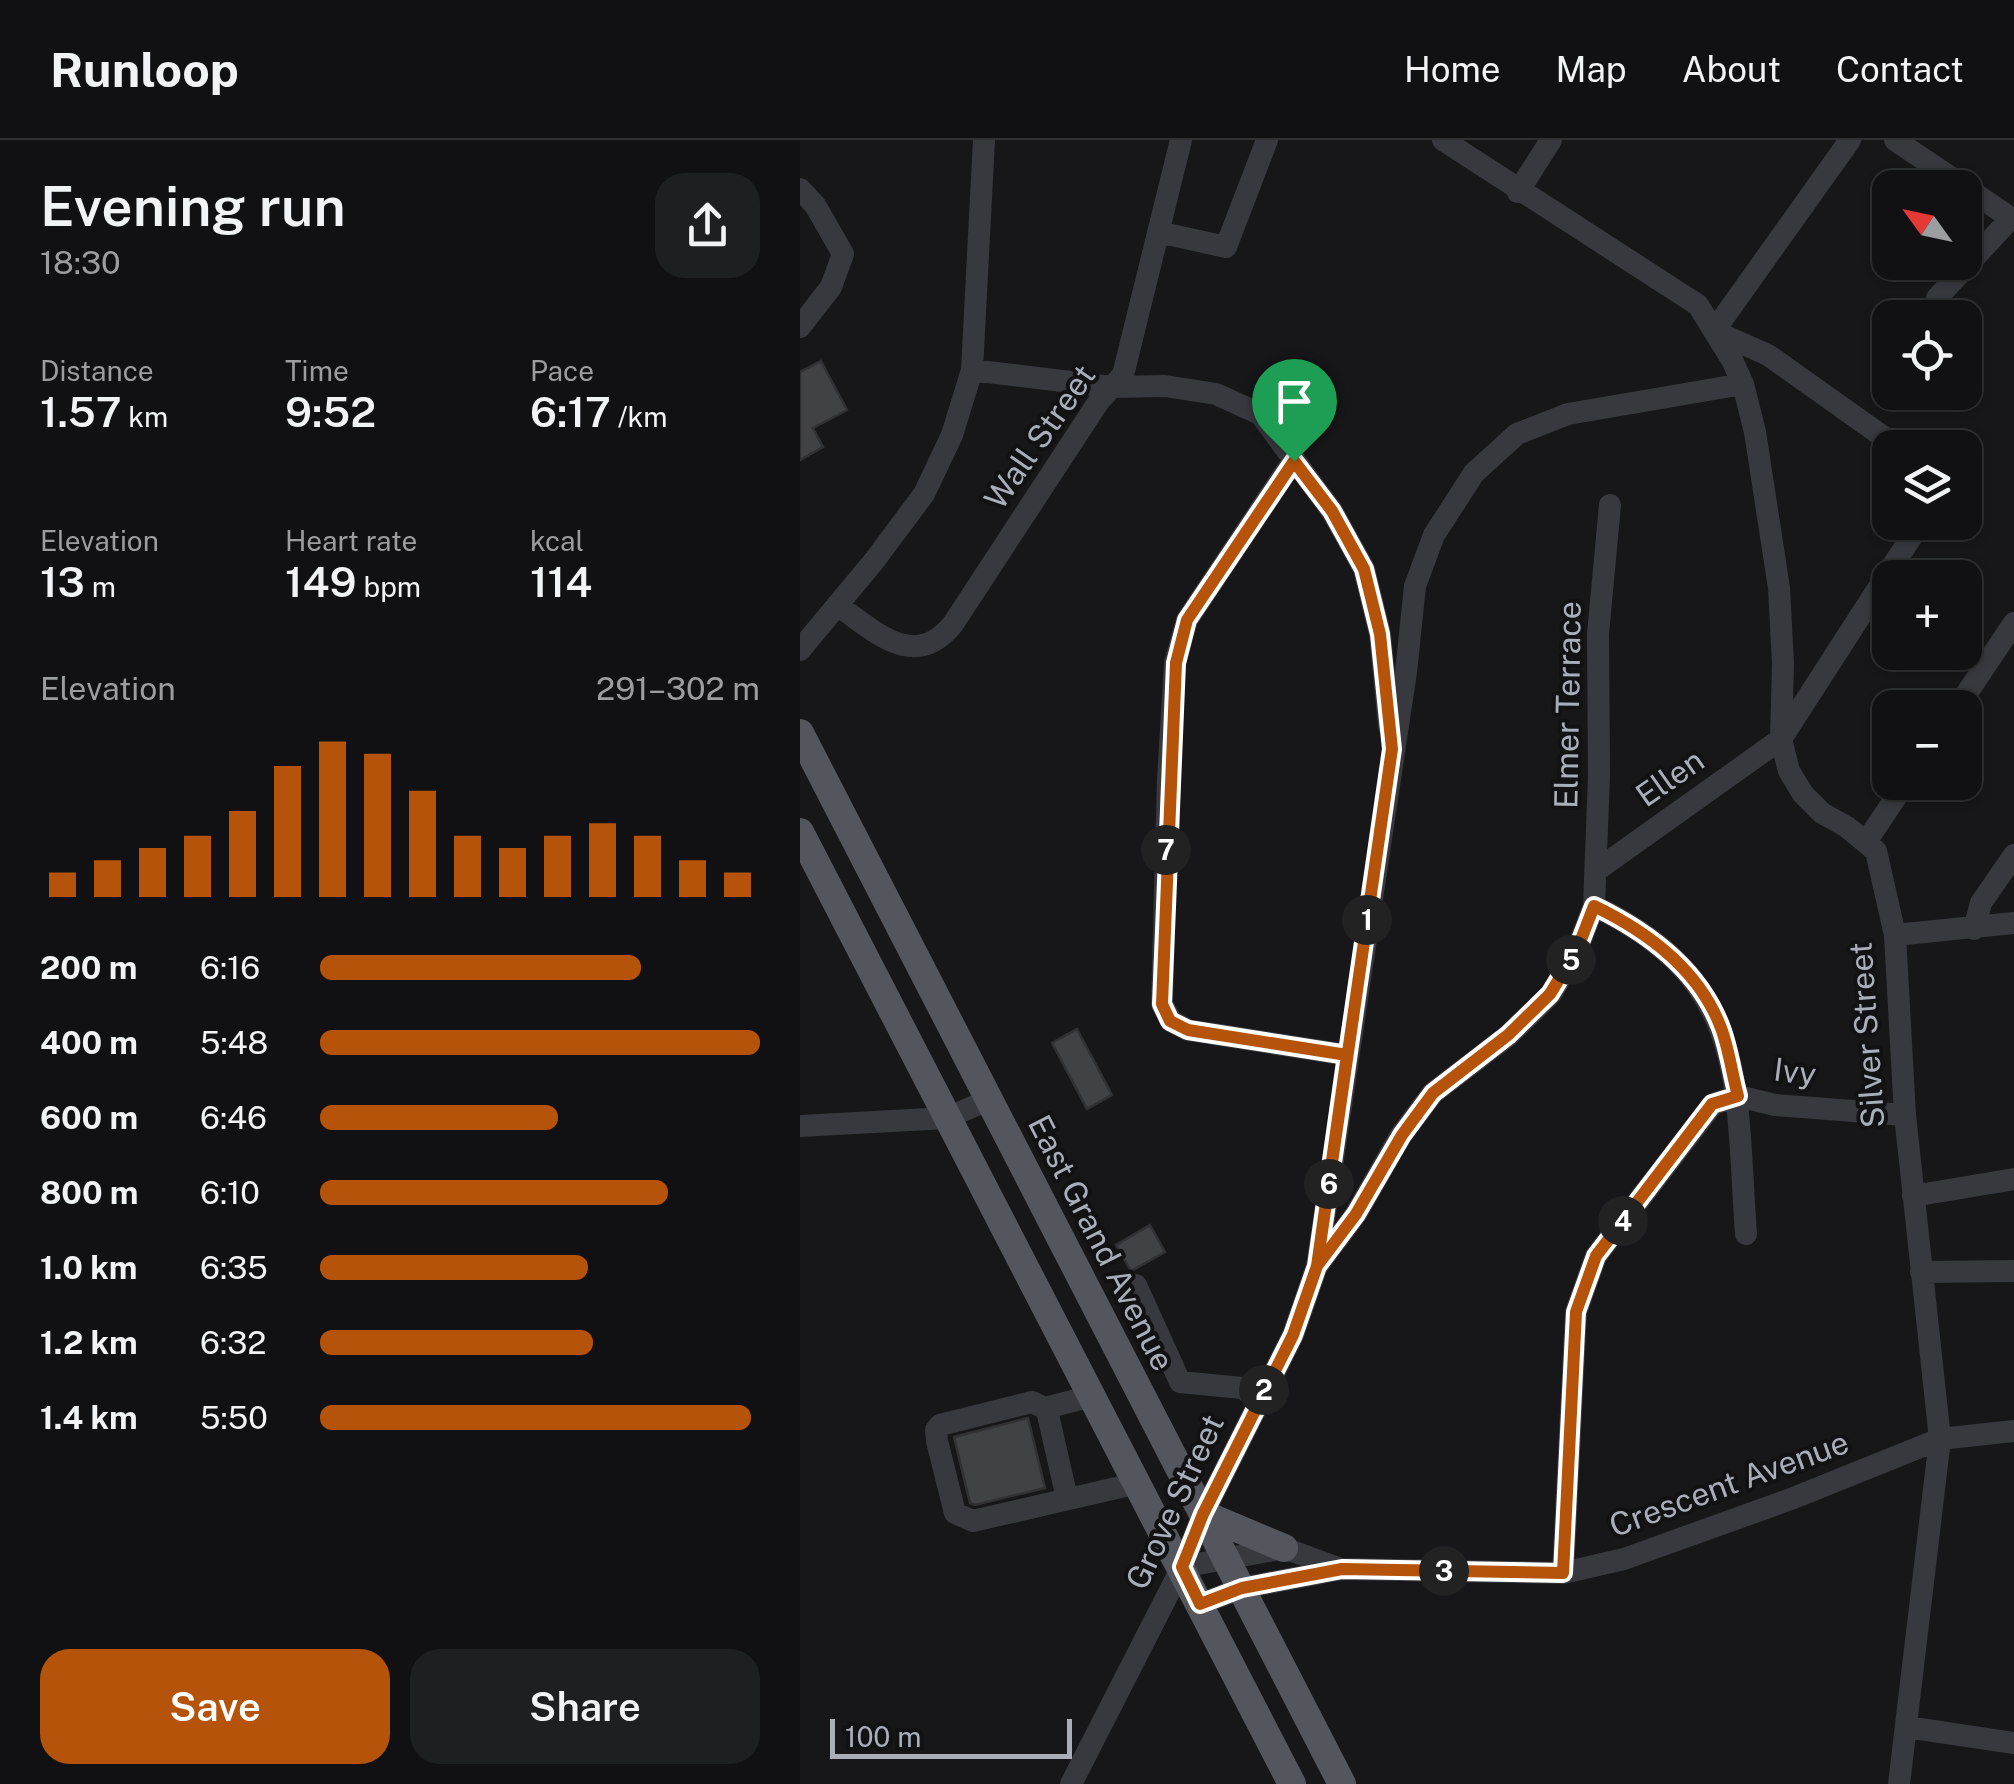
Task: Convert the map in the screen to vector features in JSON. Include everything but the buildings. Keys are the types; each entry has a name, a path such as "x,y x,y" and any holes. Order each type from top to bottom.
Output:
{"main road":[{"name":"East Grand Avenue","path":"800,733 1342,1784"},
{"path":"800,832 1292,1784"},
{"path":"1203,1514 1284,1548"}],"street":[{"path":"800,650 924,494 952,435 972,370 984,140"},
{"name":"Wall Street","path":"837,605 900,646 924,647 942,637 1098,402 1124,375 1181,140"},
{"path":"1158,232 1226,247 1267,140"},
{"path":"1443,140 1698,305 1743,384 1755,432 1779,588 1781,739 1789,772 1822,813 1866,842 1894,800"},
{"path":"1518,192 1551,140"},
{"path":"1714,331 1850,140"},
{"path":"1896,140 2012,219 1937,298"},
{"path":"800,189 815,206 842,254 832,287 800,327"},
{"path":"1714,331 1768,355 1874,430"},
{"path":"972,370 1112,387 1165,386 1216,394 1260,414 1332,511 1364,569 1380,634 1392,749"},
{"name":"Grove Street","path":"1071,1784 1182,1567 1203,1514 1293,1335 1317,1266 1416,586 1434,534 1474,473 1517,434 1568,414 1743,384"},
{"path":"1294,461 1187,620 1176,663 1162,1004 1170,1021 1188,1030 1347,1055"},
{"name":"Elmer Terrace","path":"1317,1266 1356,1214 1402,1135 1433,1093 1508,1035 1550,994 1577,950 1594,906 1598,634 1610,504"},
{"path":"1781,739 1909,540"},
{"path":"1968,690 2014,623"},
{"name":"Ellen","path":"1597,870 1781,739"},
{"name":"Silver Street","path":"1866,842 1876,852 1895,935 1905,1115 1940,1440 1899,1784"},
{"path":"1974,929 1981,903 2014,855"},
{"path":"1594,906 1632,924 1671,954 1702,990 1721,1028 1738,1096 1746,1234"},
{"path":"1895,935 2014,923"},
{"path":"1563,1573 1576,1312 1596,1256 1712,1104 1738,1096"},
{"name":"Ivy","path":"1738,1096 1776,1105 1905,1115"},
{"path":"800,1126 947,1118 988,1100"},
{"path":"1913,1196 2014,1179"},
{"path":"1921,1272 2014,1271"},
{"path":"1136,1286 1180,1382"},
{"path":"1145,1402 1180,1382 1242,1388 1260,1399"},
{"path":"1048,1410 1092,1396"},
{"path":"1048,1410 1032,1402 936,1430 956,1514 973,1521 1138,1483"},
{"path":"1048,1410 1067,1498"},
{"name":"Crescent Avenue","path":"1200,1604 1242,1588 1342,1569 1563,1573 1642,1552 1940,1440 2014,1430"},
{"name":"Crescent Avenue","path":"1182,1567 1284,1548 1342,1569"},
{"path":"1906,1727 2014,1743"}],"route":[{"path":"1294,461 1187,620 1176,663 1168,779 1162,1004 1170,1021 1188,1030 1347,1055 1317,1266 1356,1214 1402,1135 1433,1093 1508,1035 1550,994 1577,950 1594,906 1632,924 1671,954 1702,990 1721,1028 1738,1096 1712,1104 1596,1256 1576,1312 1563,1573 1342,1569 1242,1588 1200,1604 1182,1567 1203,1514 1293,1335 1317,1266 1392,749 1380,634 1364,569 1332,511 1294,461"}]}
